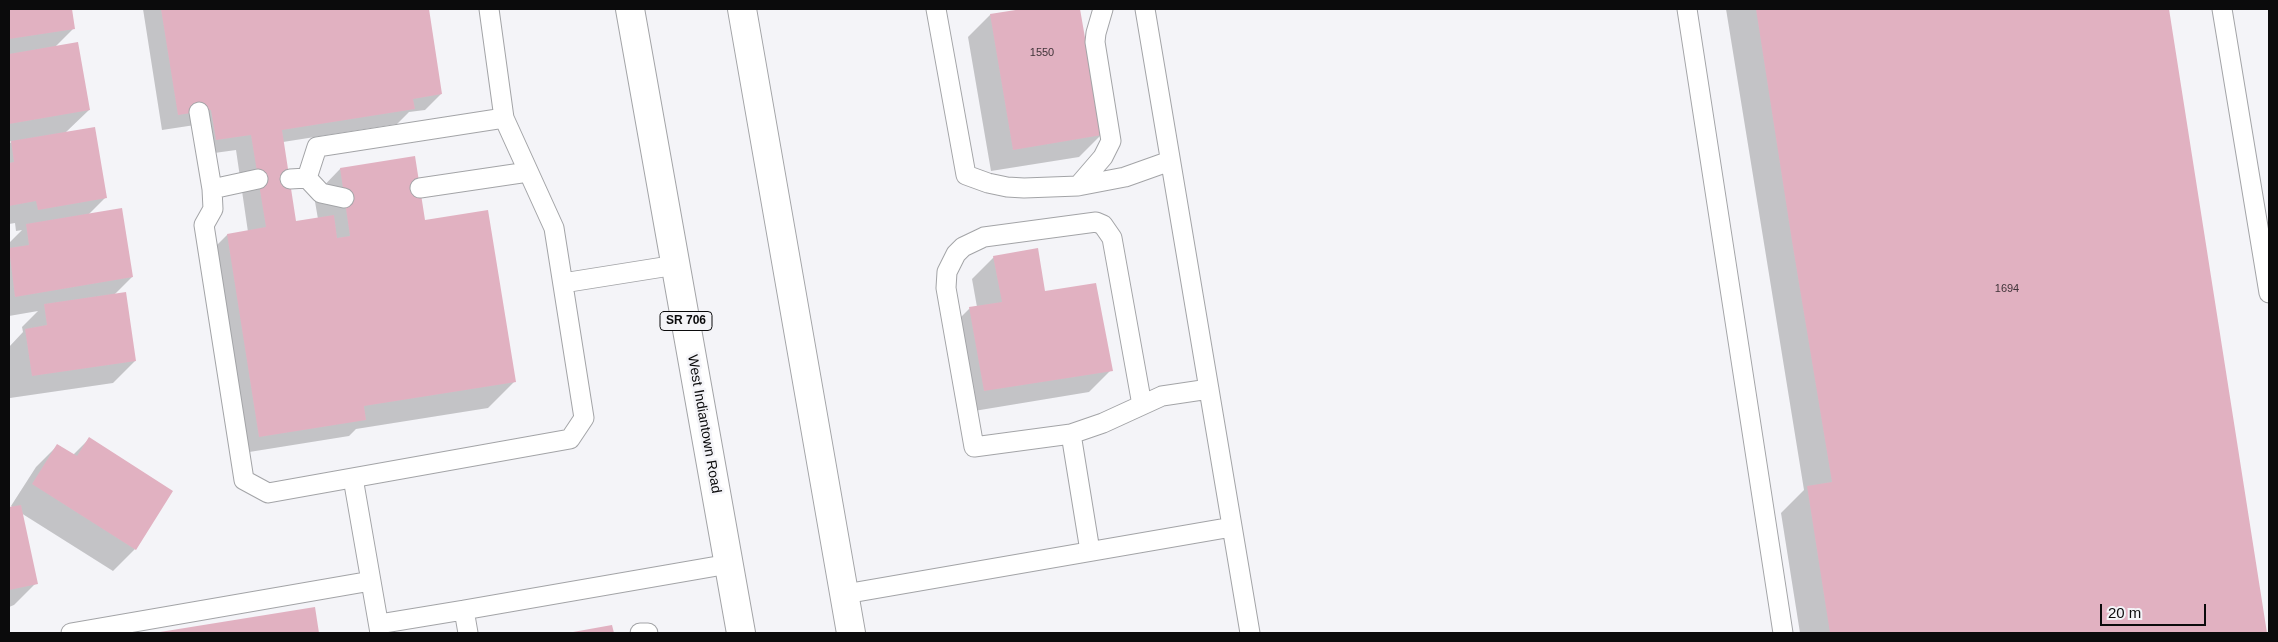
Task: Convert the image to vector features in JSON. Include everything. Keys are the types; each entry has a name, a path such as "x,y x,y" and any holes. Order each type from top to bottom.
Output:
{"main road":[{"name":"West Indiantown Road","path":"630,9 741,633"},
{"path":"742,9 851,633"}],"lane":[{"path":"199,112 212,189 213,209 204,225 244,480 268,493 570,439 584,418 554,228 504,118 489,9"},
{"path":"936,9 966,175 1007,187 1078,186 1125,177 1170,161"},
{"path":"1078,186 1103,157 1111,141 1095,42 1104,9"},
{"path":"1145,9 1250,633"},
{"path":"1687,9 1783,633"},
{"path":"2222,9 2269,293"},
{"path":"344,198 321,193 298,178 317,147 504,118"},
{"path":"420,188 528,172"},
{"path":"212,189 258,179"},
{"path":"1142,405 1112,238 1106,227 1096,222 984,237 970,243 956,254 945,280 974,447 1071,434 1103,423 1162,396 1209,388"},
{"path":"563,283 676,265"},
{"path":"1071,434 1090,551"},
{"path":"353,478 380,629 464,610 728,564"},
{"path":"844,594 1232,527"},
{"path":"71,633 371,581"},
{"path":"464,610 468,633"},
{"path":"640,633 648,633"}],"building":[{"path":"9,9 72,9 75,29 9,39"},
{"path":"161,9 429,9 442,94 413,99 415,109 282,130 296,221 334,215 337,238 350,236 340,168 415,156 425,220 488,210 516,382 364,406 366,420 259,437 227,234 266,227 251,135 216,140 211,110 178,115"},
{"path":"1022,9 1080,9 1102,135 1013,150 990,14"},
{"path":"1756,9 2169,9 2267,633 1830,633 1807,486 1832,482"},
{"path":"78,42 90,110 9,124 9,54"},
{"path":"95,127 107,198 38,210 36,201 9,206 9,163 14,162 11,141"},
{"path":"122,208 133,277 15,297 9,248 29,245 26,224"},
{"path":"1038,248 1045,291 1096,283 1113,371 984,391 969,307 1002,302 993,256"},
{"path":"126,292 136,361 32,376 25,329 47,325 44,304"},
{"path":"89,437 173,491 136,550 32,484 57,444 77,456"},
{"path":"21,505 38,584 9,590 9,507"},
{"path":"315,607 319,633 160,633 160,632"},
{"path":"612,625 614,633 573,633 573,632"}]}
